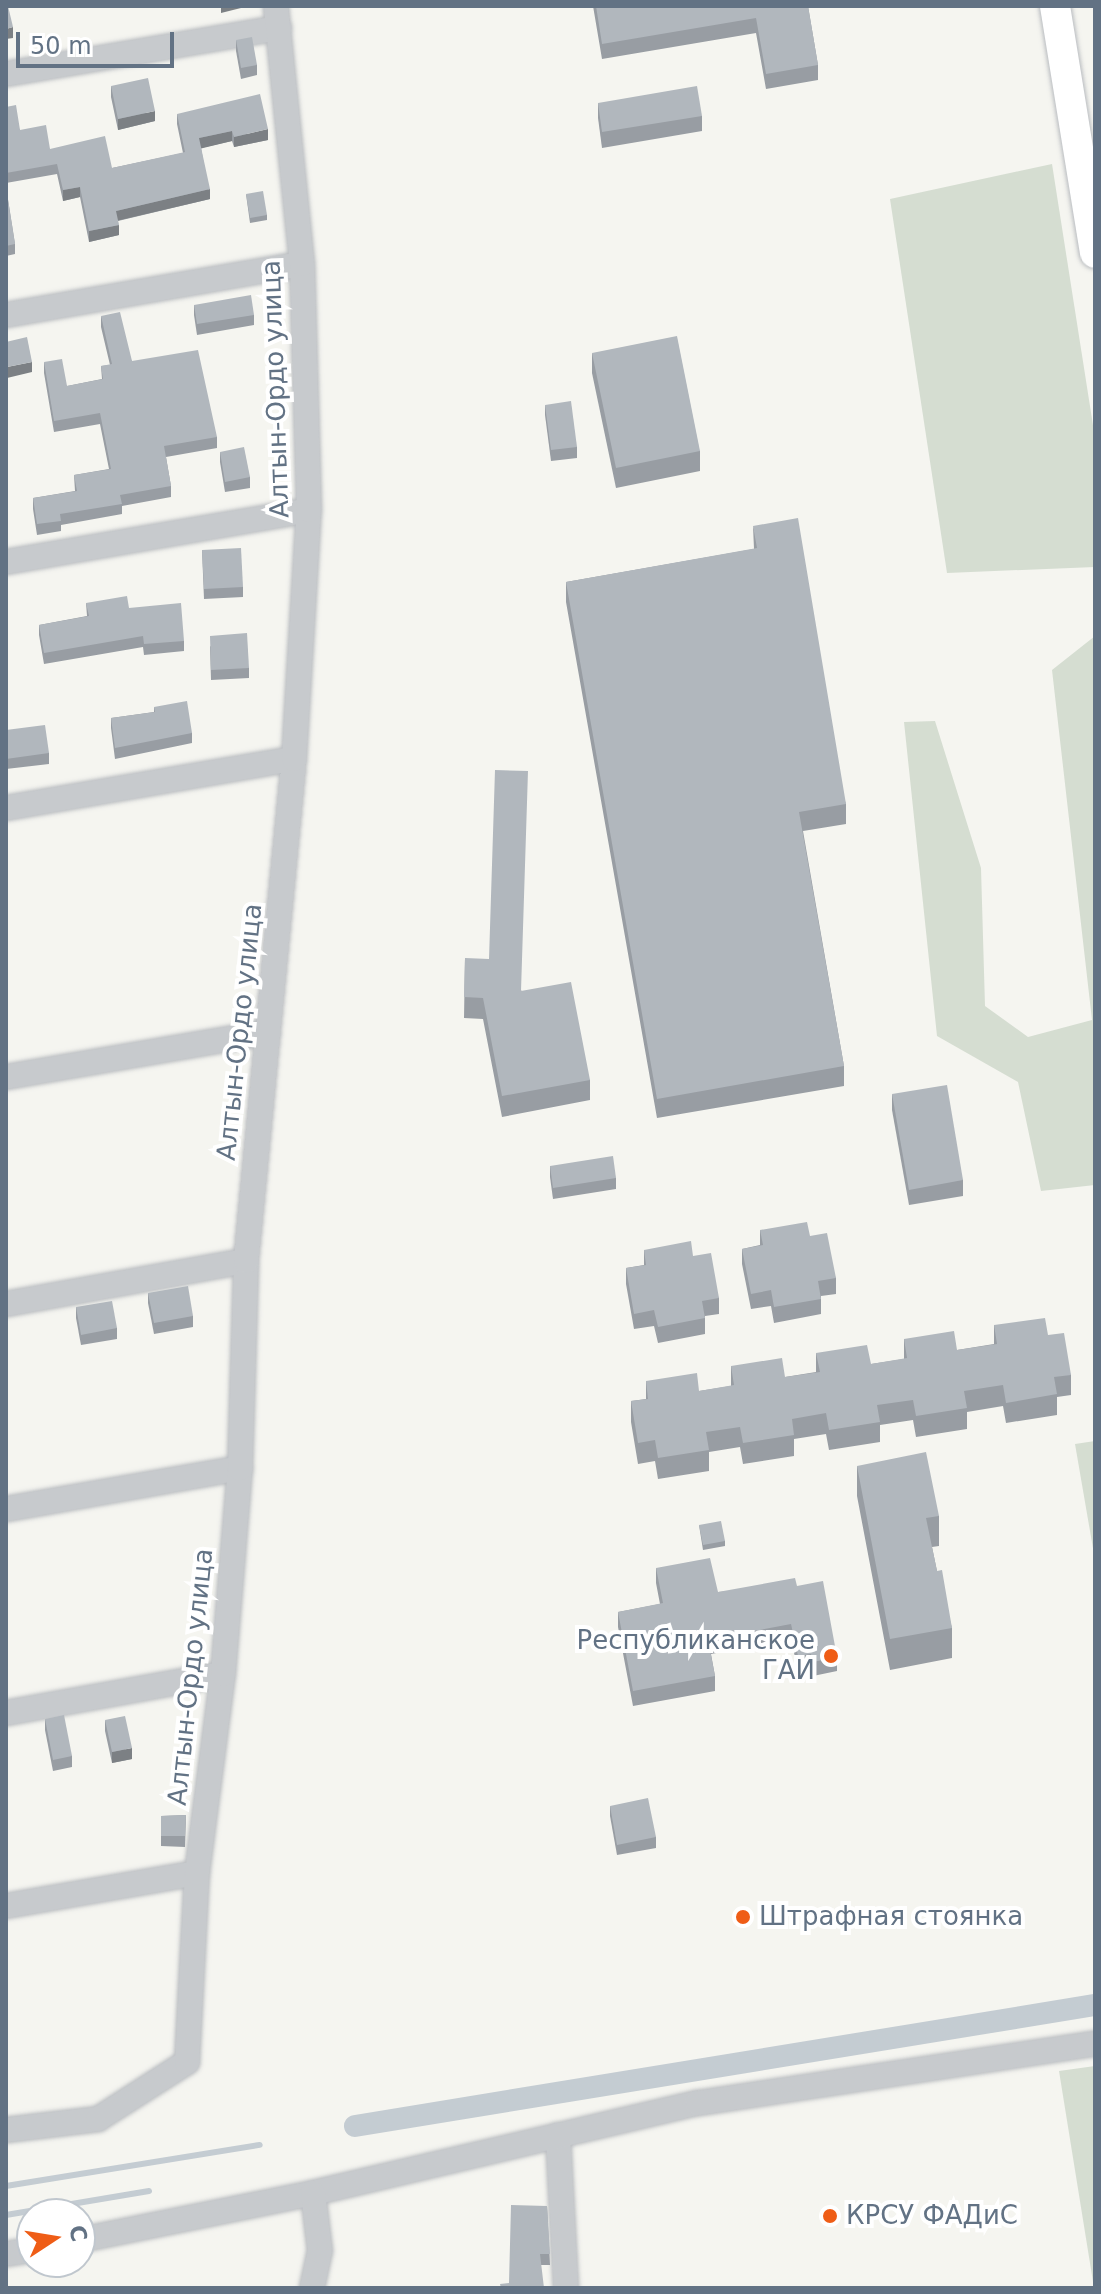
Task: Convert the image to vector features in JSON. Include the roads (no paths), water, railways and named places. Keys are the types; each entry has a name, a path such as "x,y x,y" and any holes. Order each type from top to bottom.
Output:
{"main road":[{"path":"1055,6 1095,253"}],"street":[{"path":"6,74 278,17"},
{"name":"Алтын-Ордо улица","path":"6,2130 98,2119 187,2062 197,1873 223,1674 240,1468 246,1261 294,759 309,510 302,264 278,17"},
{"path":"6,315 302,264"},
{"path":"6,562 309,510"},
{"path":"6,808 294,759"},
{"path":"6,1077 268,1032"},
{"path":"6,1304 246,1261"},
{"path":"6,1509 240,1468"},
{"path":"6,1713 223,1674"},
{"path":"6,1906 197,1873"},
{"path":"96,2237 301,2195 698,2103 1095,2044"},
{"path":"558,2135 566,2288"},
{"path":"301,2195 320,2251 312,2288"}],"waterway":[{"path":"355,2126 1095,2005"},
{"path":"6,2186 260,2145"},
{"path":"6,2215 149,2191"}],"place":[{"name":"Республиканское ГАИ","path":"831,1656"},
{"name":"Штрафная стоянка","path":"743,1917"},
{"name":"КРСУ ФАДиС","path":"830,2216"}]}
